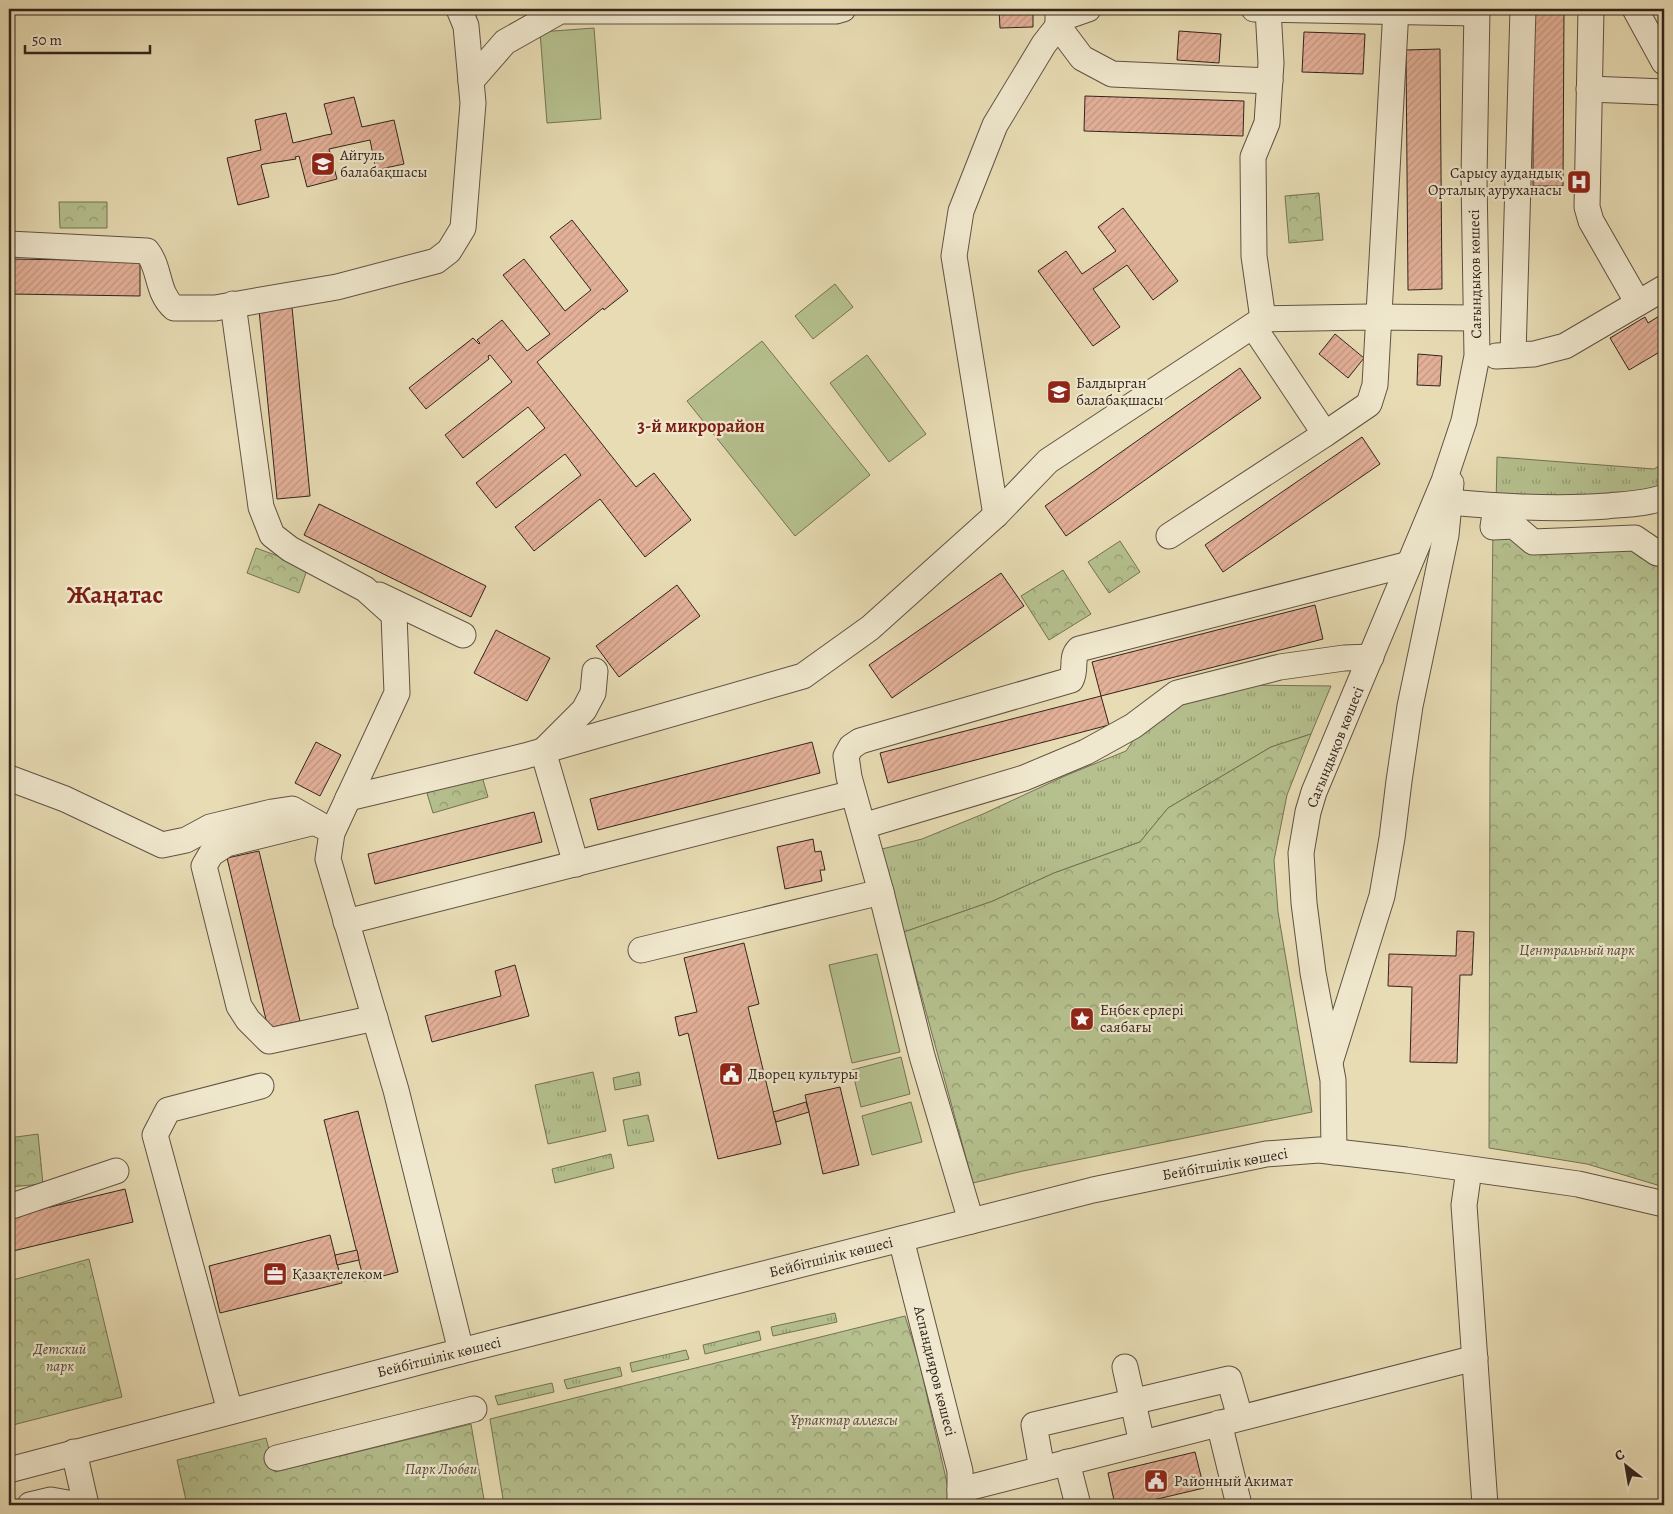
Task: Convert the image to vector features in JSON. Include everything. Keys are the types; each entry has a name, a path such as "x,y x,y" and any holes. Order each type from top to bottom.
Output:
{"street":[{"path":"9,244 147,251 153,259 166,301 174,308 215,308 337,287 436,261 449,251 463,228 473,103 466,26 459,9"},
{"path":"471,81 505,42 560,10 836,11 843,9"},
{"path":"1058,17 1065,17 1088,9"},
{"path":"1254,9 1477,11"},
{"path":"1268,9 1271,64 1267,123 1253,157 1254,256 1258,322 1325,434"},
{"path":"1514,355 1523,9"},
{"path":"1591,9 1587,207 1591,221 1638,303"},
{"path":"1635,9 1664,62"},
{"path":"1169,536 1369,404 1375,384 1396,10"},
{"name":"Сағындықов көшесі","path":"1334,1152 1335,1103 1333,1080 1313,973 1304,903 1301,853 1308,812 1314,792 1444,480 1464,421 1477,356 1474,178 1477,11"},
{"path":"1058,17 1082,58 1112,74 1270,81"},
{"path":"996,515 954,256 961,211 995,124 1044,44 1058,17"},
{"path":"1589,90 1664,92"},
{"path":"1487,356 1534,354 1565,346 1664,288"},
{"path":"233,304 261,507 272,535 290,549 365,589 463,634"},
{"path":"348,798 543,751 803,676 870,628 996,515 1048,461 1258,322 1379,317 1476,318"},
{"name":"Сағындықов көшесі","path":"1330,1063 1382,896 1410,706 1446,535 1455,446"},
{"path":"1449,502 1496,507 1585,507 1649,502 1664,497"},
{"path":"1496,507 1493,527 1514,526 1533,542 1635,538 1656,553 1664,554"},
{"path":"971,1221 922,1056 881,892 849,777 846,756 851,747 860,741 1071,680 1075,672 1074,657 1079,649 1409,564"},
{"path":"365,589 394,615 398,693 348,798 324,827 226,844 211,854 204,866 240,1006 248,1020 269,1041 375,1018"},
{"path":"863,826 1024,778 1086,752 1134,726 1177,693 1280,667 1344,658 1371,657"},
{"path":"543,751 584,710 593,692 595,671"},
{"path":"543,751 576,864"},
{"path":"9,778 65,799 162,845 186,840 210,827 292,809 324,827"},
{"path":"346,922 854,793"},
{"path":"324,827 328,860 396,1090 461,1351"},
{"path":"641,950 881,892"},
{"path":"230,1411 155,1135 168,1110 261,1086"},
{"name":"Бейбітшілік көшесі","path":"9,1470 461,1351 1093,1190 1266,1154 1319,1150 1578,1184 1664,1204"},
{"path":"1468,1170 1464,1205 1485,1505"},
{"path":"9,1207 116,1171"},
{"name":"Аспандияров көшесі","path":"901,1239 958,1462 960,1498"},
{"path":"960,1498 1067,1462 1475,1358"},
{"path":"1125,1367 1142,1443"},
{"path":"1042,1469 1034,1425 1229,1379 1230,1420 1239,1505"},
{"path":"278,1458 474,1409"},
{"path":"74,1452 86,1505"},
{"path":"1067,1462 1078,1505"},
{"path":"45,1503 79,1505"}],"green space":[{"path":"594,28 601,119 547,123 540,32"},
{"path":"1319,193 1323,240 1289,243 1285,196"},
{"path":"59,202 107,202 107,228 60,228"},
{"path":"835,284 853,307 813,339 795,316"},
{"path":"762,341 870,475 795,536 687,401"},
{"path":"867,355 926,434 889,462 830,383"},
{"path":"1497,457 1654,469 1664,463 1664,497 1496,507"},
{"name":"Центральный парк","path":"1493,527 1533,542 1635,538 1664,554 1664,1187 1587,1164 1489,1148"},
{"path":"1120,541 1140,572 1109,593 1088,562"},
{"path":"256,548 308,567 299,593 247,573"},
{"path":"1063,570 1091,614 1049,640 1021,596"},
{"path":"1244,685 1331,686 1311,734 1271,747 1168,808 1140,842 1054,873 993,901 904,932 886,876 882,849 922,839 1126,751 1143,726 1180,700"},
{"path":"1311,734 1287,795 1274,860 1278,912 1312,1112 973,1183 904,932 993,901 1054,873 1140,842 1168,808 1271,747"},
{"path":"481,773 488,797 433,813 426,790"},
{"path":"877,954 900,1052 852,1063 829,965"},
{"path":"901,1057 910,1094 861,1107 852,1070"},
{"path":"593,1072 606,1131 548,1144 535,1085"},
{"path":"639,1072 641,1085 615,1090 613,1078"},
{"path":"911,1102 922,1142 872,1155 862,1116"},
{"path":"648,1115 654,1141 628,1146 623,1120"},
{"path":"38,1134 43,1184 9,1187 9,1138"},
{"path":"611,1154 614,1168 555,1183 552,1169"},
{"name":"Детский парк","path":"89,1259 122,1397 9,1426 9,1281"},
{"path":"835,1313 837,1322 773,1336 771,1327"},
{"name":"Ұрпактар аллеясы","path":"905,1316 919,1361 950,1496 949,1505 504,1505 490,1419"},
{"path":"759,1331 761,1340 705,1354 703,1345"},
{"path":"686,1350 689,1359 632,1372 630,1363"},
{"path":"620,1367 622,1376 567,1389 564,1380"},
{"path":"552,1383 554,1392 498,1405 495,1396"},
{"name":"Парк Любви","path":"471,1424 485,1505 187,1505 177,1460 266,1438 275,1472"}],"building":[{"path":"232,9 412,9 412,14 232,11"},
{"path":"999,9 1033,9 1033,27 1000,28"},
{"path":"1533,9 1564,9 1563,186 1533,186"},
{"path":"1179,31 1221,34 1219,63 1177,60"},
{"path":"1304,32 1365,34 1363,74 1302,72"},
{"path":"1440,49 1442,289 1408,290 1406,50"},
{"path":"1085,96 1244,101 1243,136 1084,131"},
{"path":"354,97 362,127 394,120 404,164 376,170 370,140 329,149 337,179 307,187 299,156 295,157 296,159 264,164 261,165 269,197 238,205 227,158 261,150 255,120 286,113 293,143 332,134 324,104"},
{"path":"1123,208 1178,281 1153,300 1127,265 1093,289 1120,327 1093,346 1038,271 1066,251 1082,274 1116,251 1098,227"},
{"path":"572,220 628,291 604,310 603,308 537,362 636,487 654,473 691,520 645,557 600,499 534,551 515,527 581,475 565,454 496,508 476,483 545,428 528,407 463,458 445,435 512,382 490,355 488,356 489,359 426,409 409,388 473,338 479,344 477,340 502,320 527,351 550,334 503,275 524,259 565,311 591,290 550,237"},
{"path":"9,259 140,261 140,296 9,294"},
{"path":"292,307 310,496 277,499 259,310"},
{"path":"1664,313 1664,351 1629,370 1610,338 1645,317 1648,323"},
{"path":"1335,334 1364,358 1348,378 1319,354"},
{"path":"1418,354 1442,356 1440,386 1417,385"},
{"path":"1240,368 1261,398 1066,536 1045,506"},
{"path":"1362,437 1380,464 1223,572 1205,545"},
{"path":"319,504 486,586 471,617 304,535"},
{"path":"1001,573 1024,606 892,698 869,665"},
{"path":"677,585 700,616 619,677 596,646"},
{"path":"1315,605 1323,639 1101,696 1092,662"},
{"path":"496,630 550,658 527,701 474,673"},
{"path":"1101,696 1109,725 888,783 880,753"},
{"path":"316,742 341,755 320,796 295,783"},
{"path":"812,742 820,773 598,830 590,799"},
{"path":"534,812 542,842 375,884 368,854"},
{"path":"813,839 815,852 821,851 825,870 820,870 822,881 785,889 777,847"},
{"path":"259,851 300,1021 268,1028 227,858"},
{"path":"1457,931 1474,932 1472,975 1460,975 1457,1063 1410,1062 1412,987 1388,986 1389,954 1456,956"},
{"name":"Дворец культуры","path":"744,943 759,1004 748,1007 781,1144 718,1159 688,1033 679,1036 675,1017 697,1012 684,958"},
{"path":"515,965 529,1016 432,1042 425,1016 501,996 495,971"},
{"path":"840,1087 859,1165 823,1174 805,1095"},
{"path":"806,1102 809,1112 776,1122 773,1112"},
{"path":"358,1111 398,1272 364,1281 324,1120"},
{"path":"125,1189 133,1222 9,1252 9,1217"},
{"name":"Қазақтелеком","path":"330,1235 342,1283 220,1313 209,1266"},
{"path":"357,1250 359,1260 337,1265 335,1255"},
{"name":"Районный Акимат","path":"1195,1452 1204,1488 1132,1505 1115,1505 1108,1473"}],"place":[{"name":"Айгуль балабақшасы","path":"323,164"},
{"name":"Сарысу аудандық Орталық ауруханасы","path":"1579,182"},
{"name":"Балдырган балабақшасы","path":"1059,392"},
{"name":"Еңбек ерлері саябағы","path":"1082,1019"},
{"name":"Дворец культуры","path":"731,1074"},
{"name":"Қазақтелеком","path":"275,1274"},
{"name":"Районный Акимат","path":"1156,1481"}],"district":[{"name":"3-й микрорайон","path":"701,426"},
{"name":"Жаңатас","path":"115,594"}]}
